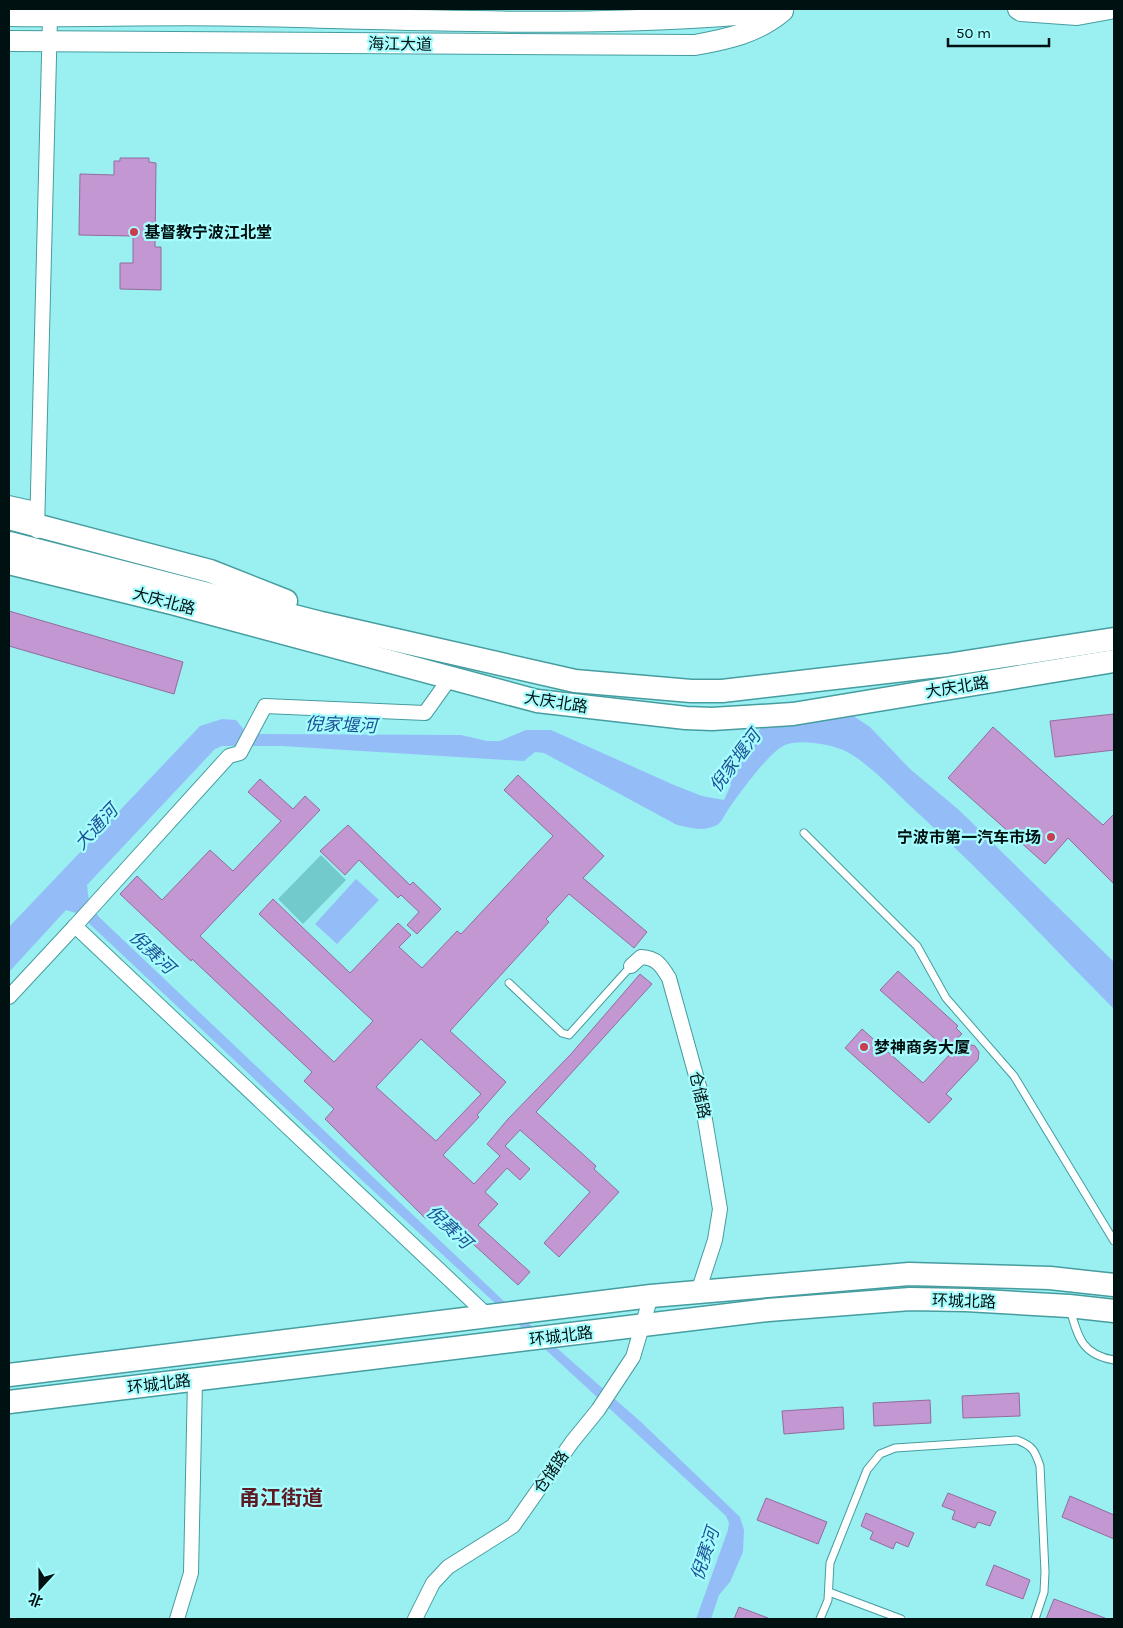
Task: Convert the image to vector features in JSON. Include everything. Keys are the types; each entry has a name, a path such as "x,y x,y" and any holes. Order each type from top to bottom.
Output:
{"main road":[{"path":"1018,9 1021,11 1077,15 1110,9"},
{"name":"海江大道","path":"9,16 50,17 171,14 488,21 717,17 787,10"},
{"name":"海江大道","path":"9,41 695,45 738,36 769,23 787,10"},
{"name":"大庆北路","path":"9,518 36,517 210,571 313,612 321,623"},
{"path":"9,543 37,560"},
{"name":"大庆北路","path":"9,563 37,560 574,681 691,691 722,691 947,665 1114,639"},
{"name":"大庆北路","path":"37,560 172,603 537,701 712,719 793,714 1114,661"},
{"name":"环城北路","path":"9,1374 651,1296 909,1274 1050,1278 1114,1285"},
{"name":"环城北路","path":"9,1402 768,1310 910,1299 1069,1306 1114,1311"}],"street":[{"path":"37,560 36,517 50,17"},
{"path":"9,503 36,517"},
{"path":"9,997 229,756 240,753 265,706 425,713 450,678"},
{"path":"75,926 488,1316"},
{"name":"仓储路","path":"631,966 641,957 651,958 659,962 669,978 700,1090 720,1209 716,1240 698,1292"},
{"name":"仓储路","path":"415,1619 433,1583 448,1567 513,1526 572,1442 598,1410 633,1357 651,1296"},
{"path":"177,1619 191,1573 195,1380"}],"lane":[{"path":"804,833 917,946 946,998 1014,1076 1114,1241"},
{"path":"509,983 562,1033 569,1035 631,966"},
{"path":"1069,1306 1082,1345 1099,1358 1114,1360"},
{"path":"820,1619 829,1592 830,1563 867,1470 880,1454 895,1448 1017,1440 1031,1445 1035,1450 1040,1466 1045,1572 1044,1592 1035,1619"},
{"path":"829,1592 901,1619"}],"shaded area":[{"path":"852,715 870,727 910,769 959,810 1114,962 1114,1009 969,861 878,775 860,760 845,751 809,742 792,743 778,749 739,794 719,824 702,829 677,825 544,753 535,752 524,761 282,746 222,746 215,749 87,885 89,902 99,917 510,1307 641,1422 740,1517 744,1530 743,1552 730,1582 719,1595 711,1619 696,1619 728,1530 729,1523 726,1516 367,1185 79,914 66,910 9,972 9,927 200,726 222,719 236,720 245,731 261,734 461,735 487,741 500,741 526,730 551,730 674,785 702,796 724,800 731,785 728,779 761,727"},
{"path":"321,855 346,880 303,924 278,899"},
{"path":"356,879 379,900 337,944 315,924"}],"building":[{"name":"基督教宁波江北堂","path":"120,158 149,158 149,162 156,163 155,247 161,247 161,290 120,289 120,263 133,263 133,236 79,235 80,174 114,175 114,161 120,161"},
{"path":"9,611 183,662 174,694 9,646"},
{"path":"1114,714 1114,750 1055,757 1050,721"},
{"path":"993,727 1103,825 1114,814 1114,884 1068,838 1045,864 948,778"},
{"path":"518,775 604,856 583,878 647,932 634,948 569,894 546,919 549,922 450,1031 506,1082 477,1115 479,1117 443,1155 474,1184 500,1156 487,1144 508,1119 571,1054 640,974 652,984 536,1112 596,1166 594,1169 619,1192 559,1257 544,1243 590,1192 520,1130 505,1146 530,1169 520,1180 507,1168 485,1192 498,1204 478,1225 530,1272 518,1285 450,1223 446,1227 432,1213 426,1219 325,1119 334,1109 304,1081 312,1072 120,894 137,876 162,900 210,850 233,871 281,821 248,792 260,779 293,809 305,796 320,810 200,936 334,1062 373,1021 259,914 273,899 350,973 398,923 411,935 399,947 422,968 457,931 461,934 553,836 504,790","holes":["421,1039 481,1094 436,1141 376,1087"]},
{"path":"348,825 410,885 413,882 441,909 417,934 407,925 419,912 401,895 398,898 359,860 345,875 320,851"},
{"name":"梦神商务大厦","path":"898,971 958,1026 956,1028 962,1034 955,1040 975,1046 979,1052 978,1060 946,1094 952,1099 929,1123 845,1048 862,1029 923,1083 951,1053 880,990"},
{"path":"1019,1393 1020,1416 963,1418 962,1396"},
{"path":"930,1400 931,1423 874,1426 873,1403"},
{"path":"843,1407 844,1429 784,1434 782,1411"},
{"path":"948,1493 996,1512 990,1526 978,1522 975,1528 952,1519 955,1511 942,1506"},
{"path":"1070,1496 1114,1515 1114,1539 1062,1517"},
{"path":"766,1498 827,1522 818,1544 757,1520"},
{"path":"866,1513 914,1533 908,1547 896,1542 893,1549 870,1539 873,1532 861,1526"},
{"path":"994,1565 1030,1580 1023,1599 986,1585"},
{"path":"1054,1599 1105,1618 1105,1619 1046,1619"},
{"path":"739,1607 768,1618 734,1619"}],"place":[{"name":"基督教宁波江北堂","path":"134,232"},
{"name":"宁波市第一汽车市场","path":"1051,837"},
{"name":"梦神商务大厦","path":"864,1047"}],"district":[{"name":"甬江街道","path":"281,1498"}],"water label":[{"name":"倪家堰河","path":"341,725"},
{"name":"倪家堰河","path":"735,761"},
{"name":"大通河","path":"96,827"},
{"name":"倪赛河","path":"152,952"},
{"name":"倪赛河","path":"449,1227"},
{"name":"倪赛河","path":"705,1554"}]}
